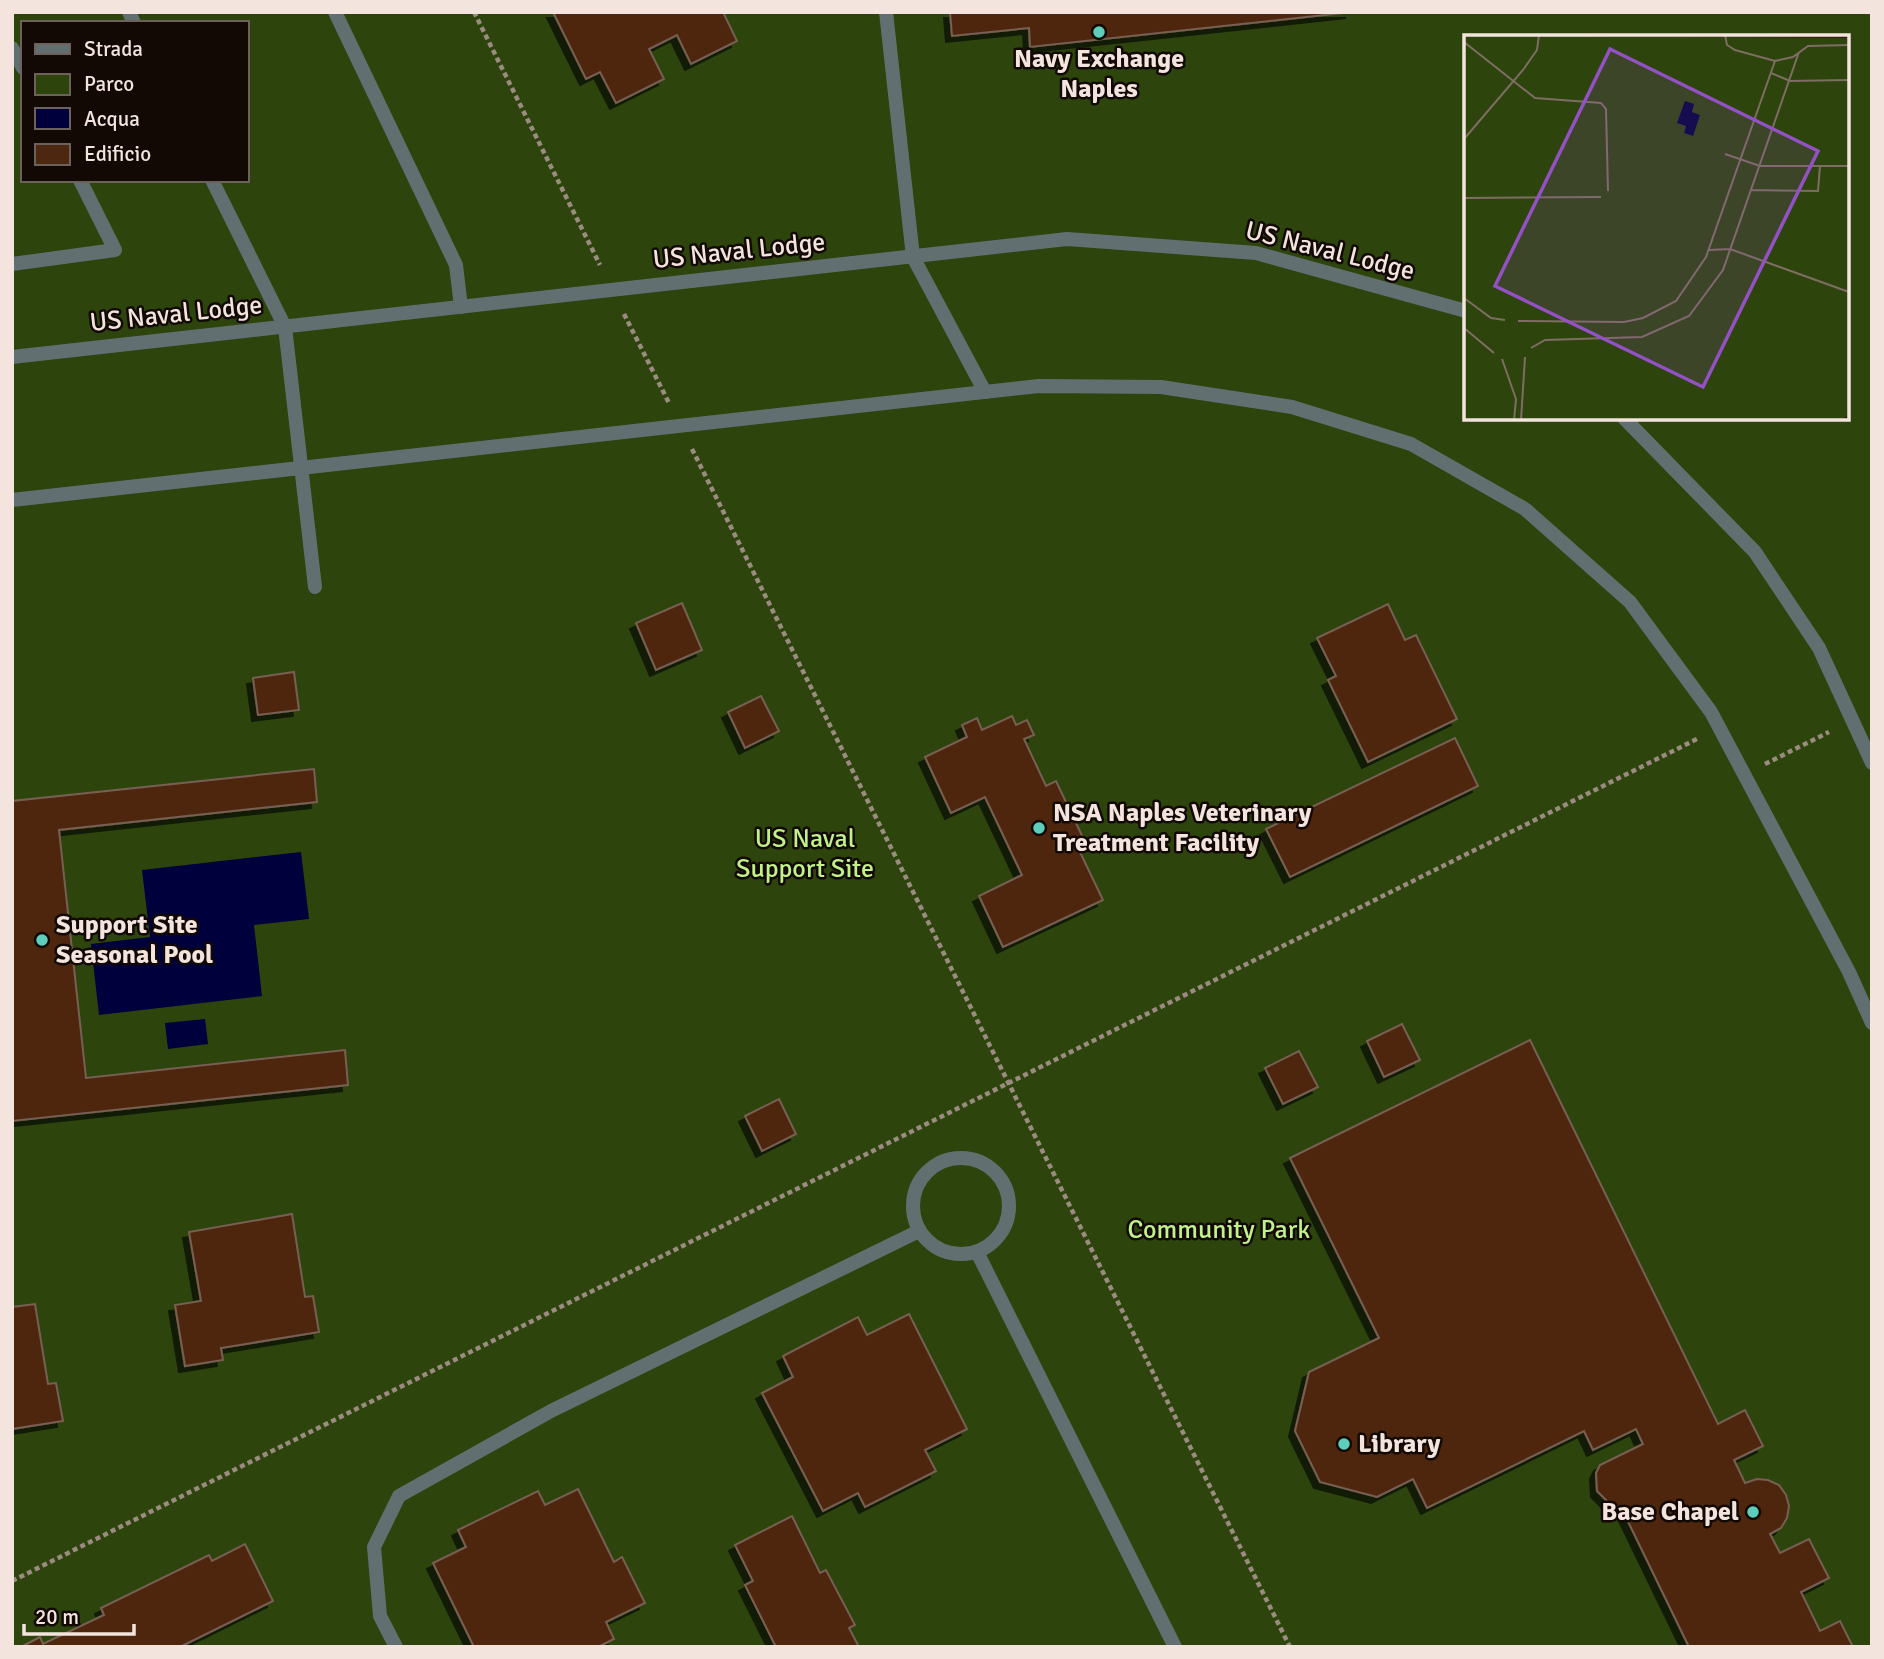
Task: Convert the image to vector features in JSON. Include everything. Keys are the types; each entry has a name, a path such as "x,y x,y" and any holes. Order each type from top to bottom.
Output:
{"street":[{"path":"335,12 456,265 461,307"},
{"path":"886,12 913,257 985,392"},
{"path":"12,48 21,64"},
{"path":"12,264 115,250 81,182"},
{"path":"213,182 285,327 315,587"},
{"name":"US Naval Lodge","path":"12,357 1067,239 1255,253 1464,310"},
{"path":"12,500 1039,386 1161,387 1292,407 1411,444 1525,509 1630,602 1712,712 1849,972 1872,1023"},
{"path":"1626,420 1755,552 1819,648 1872,763"},
{"path":"948,1159 977,1161 990,1168 1000,1178 1007,1192 1007,1221 990,1245 977,1252 950,1253 927,1241 919,1231 914,1217 912,1202 923,1175 948,1159"},
{"path":"396,1647 380,1616 374,1547 399,1496 551,1411 919,1231"},
{"path":"977,1252 1175,1647"}],"path":[{"path":"474,12 1290,1647"},
{"path":"1745,774 1852,720"},
{"path":"12,1581 1720,727"}],"green space":[{"name":"US Naval Support Site","path":"12,12 1872,12 1872,1647 12,1647"}],"water":[{"path":"301,852 309,919 254,925 262,996 99,1015 91,944 150,937 142,870"},
{"path":"205,1019 208,1044 168,1049 165,1023"}],"building":[{"path":"553,12 723,12 737,41 691,64 677,35 649,49 664,79 616,103 600,72 586,79"},
{"name":"Navy Exchange Naples","path":"950,12 1352,12 1030,47 1029,28 952,36"},
{"path":"682,603 702,650 656,670 636,623"},
{"path":"1388,604 1405,640 1416,635 1457,719 1368,762 1328,680 1336,676 1317,638"},
{"path":"294,672 299,710 258,715 253,678"},
{"path":"761,696 779,731 745,748 728,712"},
{"name":"NSA Naples Veterinary Treatment Facility","path":"1012,716 1016,725 1027,720 1034,735 1024,739 1046,786 1056,781 1086,844 1078,848 1103,900 1003,947 979,896 1022,875 985,797 951,813 925,757 967,737 962,725 977,718 982,730"},
{"path":"1455,738 1478,786 1290,877 1266,829"},
{"name":"Support Site Seasonal Pool","path":"314,769 317,802 59,830 86,1078 345,1050 348,1085 12,1121 12,801"},
{"path":"1402,1024 1420,1060 1384,1077 1367,1041"},
{"path":"1530,1040 1718,1424 1745,1410 1763,1446 1734,1460 1745,1483 1757,1479 1768,1480 1779,1485 1786,1495 1789,1506 1787,1518 1781,1528 1770,1534 1780,1553 1809,1539 1829,1578 1801,1592 1820,1631 1840,1621 1853,1647 1689,1647 1621,1507 1611,1505 1597,1491 1596,1473 1600,1465 1643,1444 1636,1429 1593,1450 1584,1431 1427,1508 1413,1479 1377,1497 1320,1482 1295,1431 1309,1372 1379,1338 1290,1158"},
{"path":"1299,1051 1318,1087 1283,1104 1265,1068"},
{"path":"779,1099 796,1134 762,1151 745,1116"},
{"path":"292,1214 305,1297 313,1296 319,1332 221,1348 223,1360 185,1366 175,1305 201,1301 189,1232"},
{"path":"35,1304 48,1384 56,1383 63,1421 12,1429 12,1307"},
{"path":"909,1314 967,1429 925,1450 936,1471 865,1507 858,1493 823,1511 762,1393 793,1377 783,1356 858,1317 867,1335"},
{"path":"578,1489 614,1562 622,1557 645,1603 606,1622 614,1639 598,1647 474,1647 433,1563 466,1547 458,1530 538,1491 545,1505"},
{"path":"792,1516 820,1573 826,1570 855,1625 849,1628 859,1647 776,1647 745,1585 753,1581 735,1545"},
{"path":"245,1544 273,1601 180,1647 21,1647 40,1637 43,1644 104,1615 101,1608 209,1555 212,1561"}],"place":[{"name":"Navy Exchange Naples","path":"1099,32"},
{"name":"NSA Naples Veterinary Treatment Facility","path":"1039,828"},
{"name":"Support Site Seasonal Pool","path":"42,940"},
{"name":"Library","path":"1344,1444"},
{"name":"Base Chapel","path":"1753,1512"}],"park label":[{"name":"Community Park","path":"1219,1230"}]}
